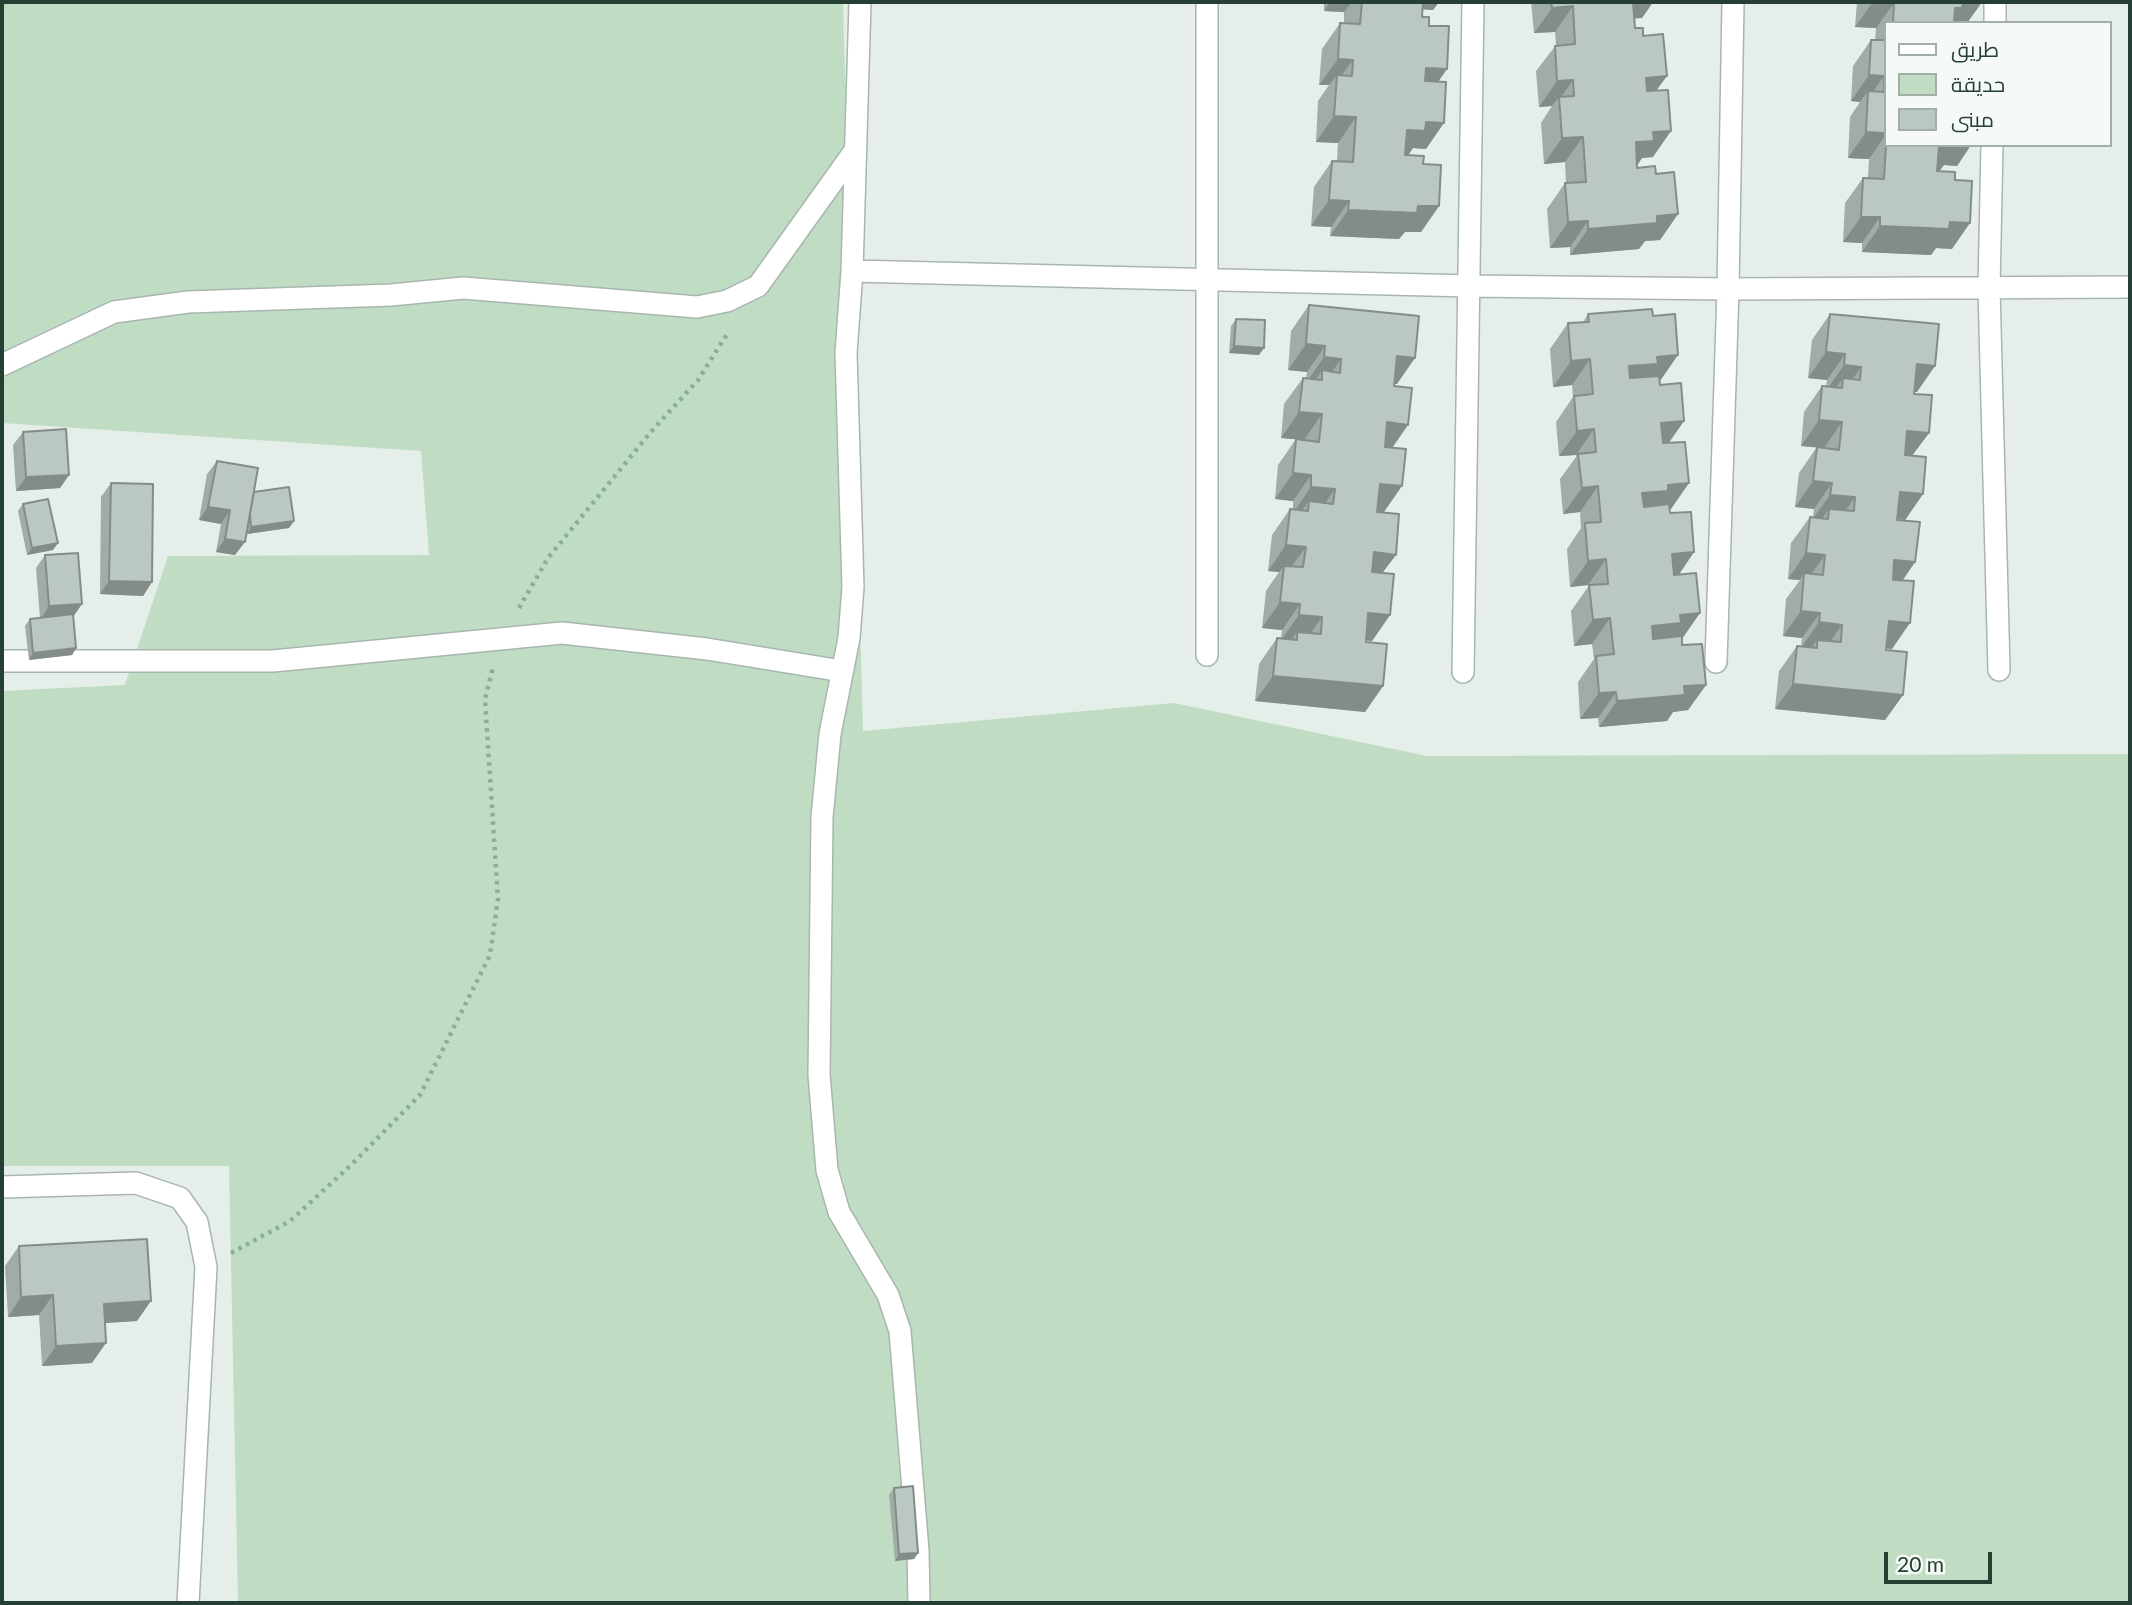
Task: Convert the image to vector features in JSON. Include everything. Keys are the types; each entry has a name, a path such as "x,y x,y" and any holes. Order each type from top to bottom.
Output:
{"street":[{"path":"860,2 852,271 846,353 853,587 849,638 830,734 822,817 819,1075 827,1170 839,1212 888,1295 900,1331 918,1551 919,1603"},
{"path":"1207,2 1207,655"},
{"path":"1463,672 1473,2"},
{"path":"1716,662 1728,289 1733,2"},
{"path":"1995,2 1995,21"},
{"path":"1992,147 1989,288 1999,670"},
{"path":"2,365 114,312 188,302 391,295 463,288 697,307 727,301 758,286 856,149"},
{"path":"852,271 1470,286 1728,289 2130,287"},
{"path":"2,661 273,661 562,633 707,649 842,671"},
{"path":"2,1186 136,1183 180,1198 197,1222 206,1267 188,1603"}],"path":[{"path":"206,1267 290,1221 350,1166 420,1095 490,955 498,899 485,699 501,639 548,558 650,433 698,380 758,286"}],"green space":[{"path":"2,2 843,2 863,731 1174,703 1427,756 2130,754 2130,1603 238,1603 229,1166 2,1166 2,691 125,685 168,556 429,555 421,451 2,423"}],"building":[{"path":"1362,2 1423,2 1422,17 1429,17 1429,26 1449,26 1447,69 1426,68 1425,81 1446,82 1444,123 1426,122 1425,131 1407,130 1405,155 1424,156 1423,164 1441,165 1439,206 1418,206 1417,213 1348,210 1349,201 1329,200 1332,161 1353,162 1356,117 1334,116 1337,75 1352,76 1353,60 1338,59 1340,23 1360,24"},
{"path":"1551,2 1640,2 1633,3 1635,28 1643,28 1643,36 1663,34 1667,76 1646,78 1647,91 1668,90 1671,131 1653,132 1654,141 1636,142 1637,168 1655,166 1656,174 1674,172 1678,214 1657,216 1657,223 1588,229 1588,221 1568,222 1565,183 1586,182 1583,137 1562,138 1559,97 1574,96 1573,80 1557,81 1555,46 1575,44 1573,6 1552,8"},
{"path":"1881,2 1963,2 1962,8 1955,8 1954,21 1893,21 1894,3"},
{"path":"1871,40 1884,40 1884,76 1869,75"},
{"path":"1868,91 1884,92 1884,133 1866,132"},
{"path":"1886,147 1939,147 1937,171 1955,172 1955,180 1972,181 1970,223 1950,222 1949,229 1880,226 1880,217 1861,217 1863,178 1884,179"},
{"path":"1309,305 1419,316 1415,358 1397,356 1394,386 1412,388 1408,425 1387,422 1385,447 1406,449 1402,486 1380,484 1377,512 1399,514 1396,555 1374,552 1372,572 1394,574 1390,615 1368,613 1366,642 1387,644 1383,686 1273,676 1277,638 1297,640 1297,632 1321,634 1322,617 1299,615 1300,604 1280,602 1284,566 1303,567 1306,547 1286,545 1290,509 1308,511 1309,501 1333,504 1335,489 1311,487 1311,475 1293,473 1296,439 1319,442 1322,414 1299,412 1303,378 1322,380 1322,370 1340,373 1341,359 1324,357 1325,346 1306,344"},
{"path":"1652,309 1653,316 1675,314 1678,355 1657,357 1658,364 1629,366 1630,378 1659,376 1660,385 1681,383 1684,421 1661,423 1663,443 1685,442 1689,483 1668,485 1668,491 1642,493 1644,507 1669,504 1670,513 1691,512 1694,552 1672,554 1674,575 1696,573 1700,613 1680,615 1681,623 1652,626 1653,639 1682,636 1682,645 1702,644 1706,685 1684,686 1685,695 1617,701 1616,692 1599,693 1596,656 1614,654 1610,618 1593,620 1589,585 1608,584 1606,559 1588,561 1585,523 1601,522 1598,486 1582,488 1578,454 1596,452 1594,429 1577,431 1574,396 1593,394 1590,359 1571,361 1568,323 1589,322 1588,314"},
{"path":"1830,314 1939,324 1935,366 1917,364 1914,394 1932,395 1929,433 1907,431 1905,455 1926,457 1923,494 1900,492 1897,520 1920,522 1915,562 1894,560 1893,580 1914,581 1910,623 1889,621 1886,650 1907,652 1903,695 1793,684 1797,646 1817,648 1817,640 1841,642 1842,625 1819,622 1820,613 1801,611 1804,573 1823,575 1825,555 1806,553 1810,517 1828,519 1829,509 1854,511 1855,497 1830,495 1832,483 1813,481 1817,447 1839,450 1842,422 1819,420 1822,386 1842,388 1843,378 1860,380 1861,367 1844,365 1845,354 1826,352"},
{"path":"1236,319 1265,320 1264,348 1234,346"},
{"path":"66,429 69,475 26,477 23,432"},
{"path":"217,461 258,468 245,542 225,539 230,510 208,507"},
{"path":"111,483 153,484 152,582 109,581"},
{"path":"289,487 294,521 251,527 250,514 254,492"},
{"path":"48,499 58,543 32,548 23,504"},
{"path":"78,553 82,604 49,606 45,555"},
{"path":"73,614 76,648 33,653 30,619"},
{"path":"147,1239 151,1301 104,1304 106,1343 56,1346 53,1295 21,1297 19,1246"},
{"path":"913,1486 918,1553 899,1554 894,1488"}]}
